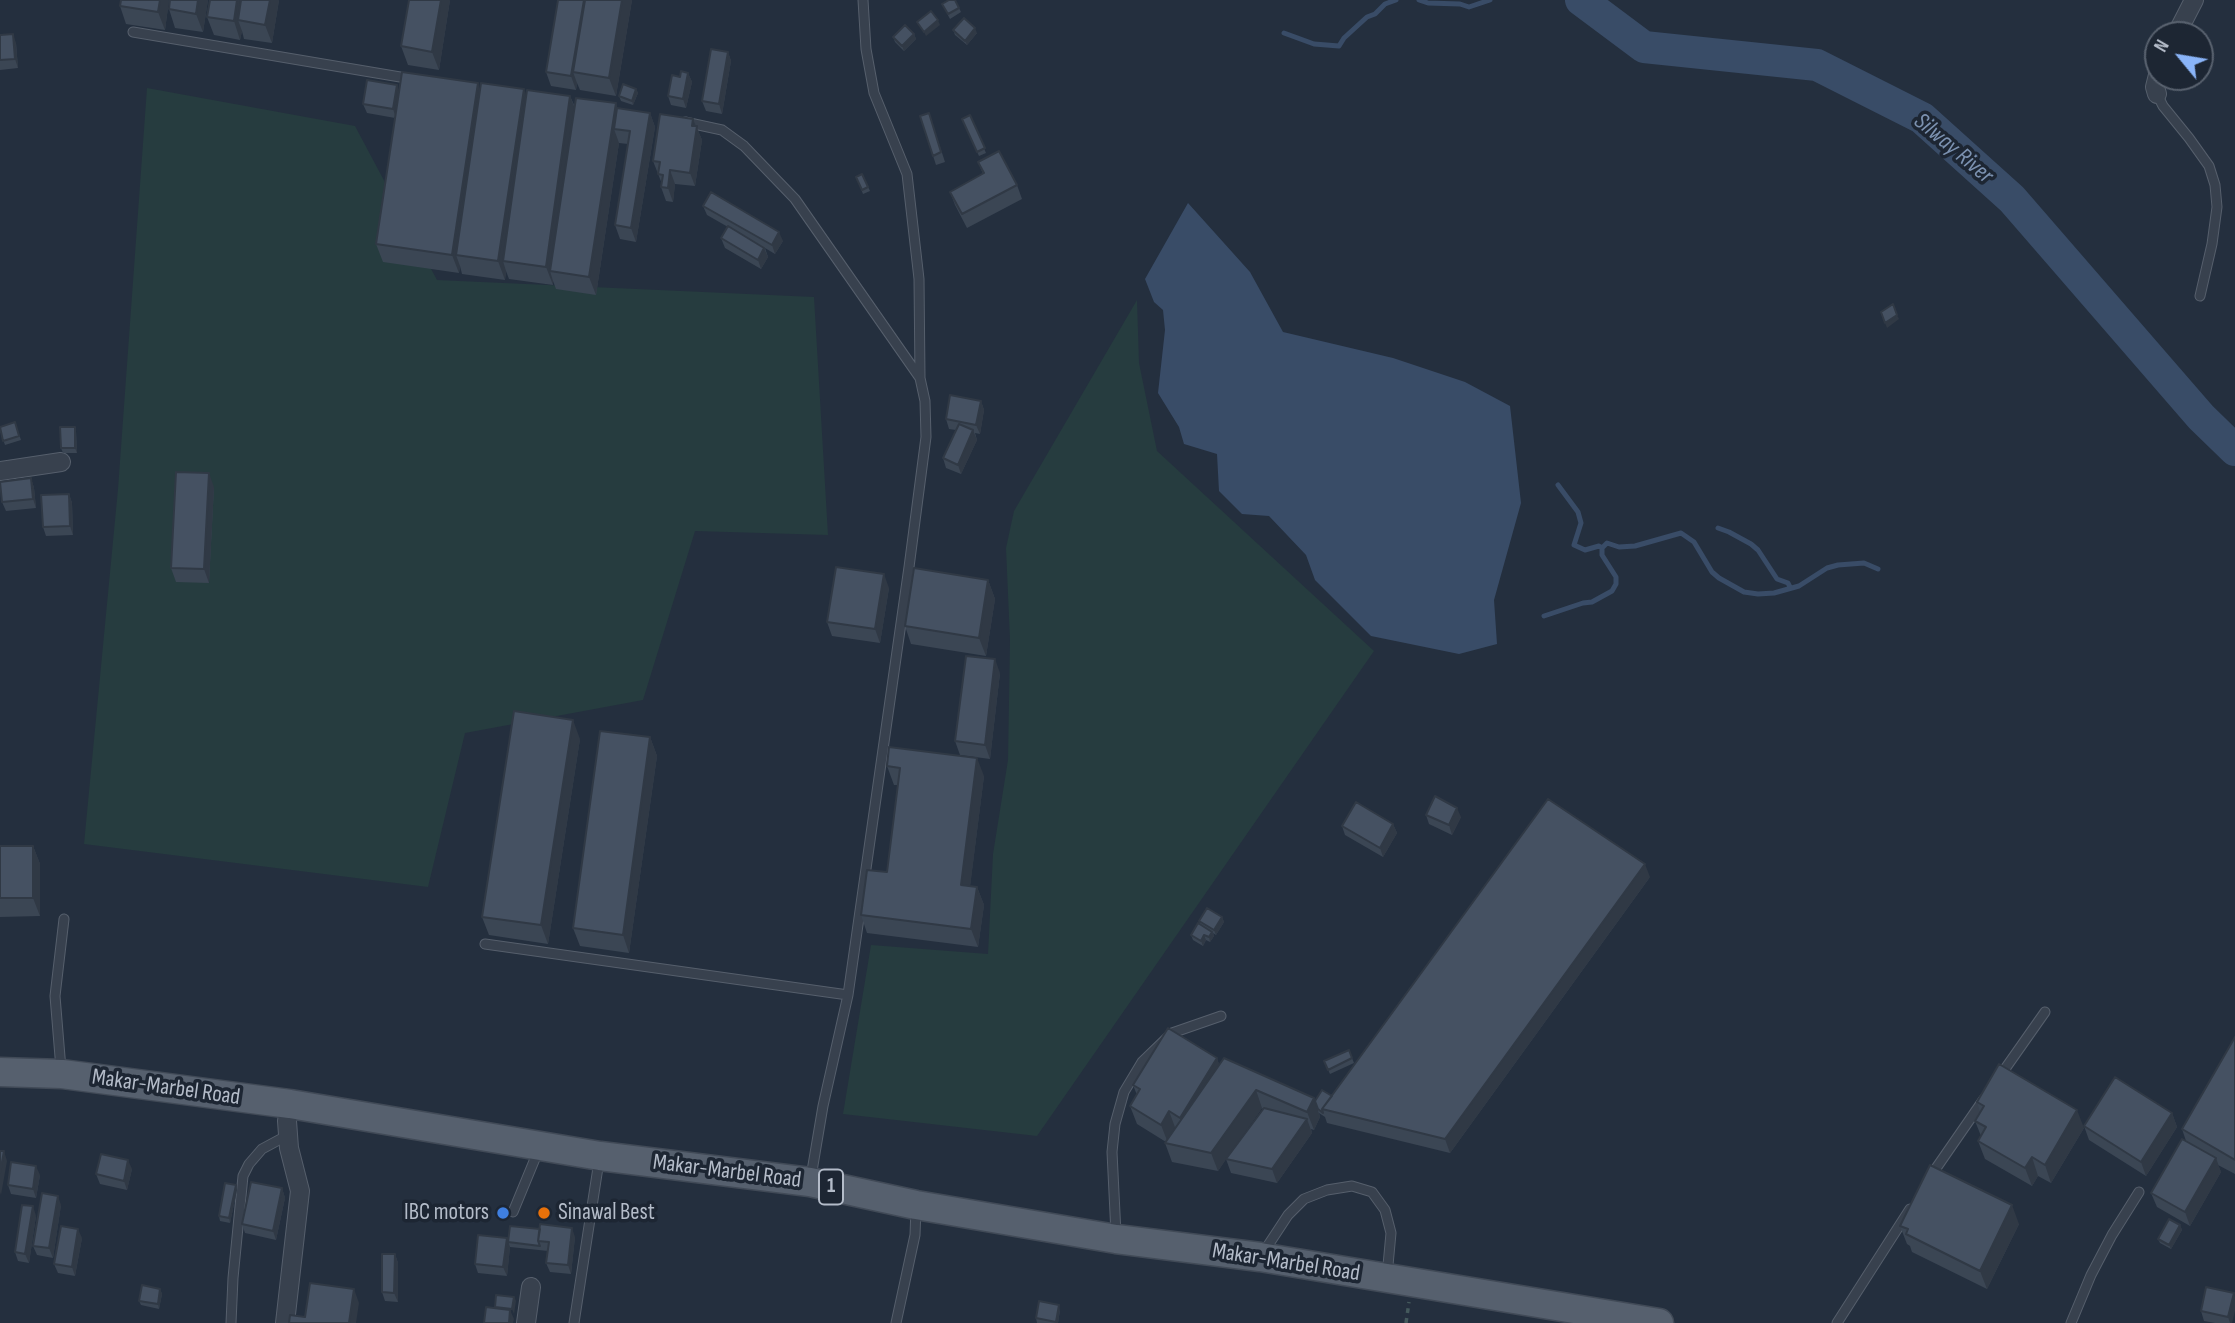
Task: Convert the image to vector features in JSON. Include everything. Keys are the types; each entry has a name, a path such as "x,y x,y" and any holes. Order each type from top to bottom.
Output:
{"main road":[{"name":"Makar-Marbel Road","path":"0,1072 62,1074 290,1104 600,1156 810,1182 916,1205 1116,1239 1260,1257 1659,1323"}],"street":[{"path":"2183,21 2194,0"},
{"path":"0,471 61,461"},
{"path":"285,1323 300,1191 289,1148 290,1104"},
{"path":"526,1323 531,1287"}],"lane":[{"path":"810,1182 823,1106 848,995 926,437 925,401 920,378 919,279 907,174 874,93 866,49 863,0"},
{"path":"133,32 418,79"},
{"path":"2157,94 2163,106 2209,166 2215,185 2217,207 2200,296"},
{"path":"676,120 722,130 744,146 795,199 920,378"},
{"path":"62,1074 55,996 64,919"},
{"path":"485,944 848,995"},
{"path":"1924,1186 2045,1012"},
{"path":"1116,1239 1112,1152 1115,1124 1124,1092 1142,1062 1172,1033 1221,1016"},
{"path":"232,1323 233,1278 243,1176 262,1149 288,1135"},
{"path":"513,1212 541,1144"},
{"path":"574,1323 600,1156"},
{"path":"1260,1257 1288,1215 1304,1199 1327,1190 1352,1186 1372,1192 1385,1209 1391,1234 1387,1279"},
{"path":"2071,1323 2091,1275 2139,1192"},
{"path":"1838,1323 1917,1197"},
{"path":"896,1323 915,1235 916,1205"}],"green space":[{"path":"147,88 355,126 437,280 814,297 828,535 695,531 643,700 465,733 428,887 84,844 118,489"},
{"path":"1137,300 1139,363 1157,451 1374,651 1037,1136 843,1114 871,945 988,954 993,854 1008,760 1010,640 1006,548 1014,511"}],"water":[{"path":"1188,203 1250,272 1283,332 1393,358 1465,382 1510,406 1521,503 1494,600 1497,644 1459,654 1371,636 1315,580 1306,555 1269,516 1242,514 1219,491 1217,454 1184,444 1179,427 1158,393 1165,330 1163,310 1154,302 1145,279"}],"building":[{"path":"121,0 160,0 158,12 120,6"},
{"path":"170,0 198,0 196,14 169,9"},
{"path":"210,0 237,0 234,21 207,17"},
{"path":"241,0 270,0 265,25 238,20"},
{"path":"409,0 441,0 432,52 401,46"},
{"path":"558,0 584,0 571,76 546,72"},
{"path":"585,0 622,0 609,78 573,72"},
{"path":"955,0 959,8 948,14 942,4"},
{"path":"931,11 938,20 924,32 917,22"},
{"path":"964,18 975,28 965,41 953,30"},
{"path":"905,25 914,34 902,46 893,37"},
{"path":"13,34 15,59 0,60 0,35"},
{"path":"711,49 728,52 719,104 702,101"},
{"path":"681,71 688,73 683,99 668,96 672,75 680,77"},
{"path":"402,72 478,83 452,255 376,244"},
{"path":"367,80 397,85 393,109 363,104"},
{"path":"481,83 524,89 498,261 456,255"},
{"path":"623,84 636,89 632,101 619,96"},
{"path":"527,90 570,96 546,267 503,261"},
{"path":"576,98 616,103 589,277 550,271"},
{"path":"617,108 650,113 631,228 615,225 630,131 614,129"},
{"path":"929,113 941,152 933,156 920,116"},
{"path":"660,114 693,119 692,126 697,126 690,173 670,170 668,188 661,187 663,175 658,174 660,162 653,161"},
{"path":"970,115 985,148 977,152 962,119"},
{"path":"999,151 1017,185 962,214 950,192 984,173 978,162"},
{"path":"862,174 868,187 862,190 856,177"},
{"path":"711,192 779,232 772,245 703,206"},
{"path":"728,226 764,248 758,260 721,238"},
{"path":"1893,304 1897,315 1885,323 1881,312"},
{"path":"950,395 981,401 976,425 946,419"},
{"path":"15,422 19,436 3,441 0,427"},
{"path":"959,424 973,430 958,465 943,458"},
{"path":"60,427 75,427 75,448 61,448"},
{"path":"176,472 209,473 204,569 171,568"},
{"path":"31,478 33,499 2,502 0,482"},
{"path":"69,494 70,526 43,527 41,495"},
{"path":"836,567 884,574 875,629 827,622"},
{"path":"914,568 988,580 979,638 905,626"},
{"path":"966,656 995,659 985,745 955,741"},
{"path":"514,711 573,720 541,925 482,917"},
{"path":"600,731 650,737 623,935 573,928"},
{"path":"889,747 977,758 961,885 977,887 971,929 861,915 867,870 887,872 900,768 887,766"},
{"path":"1435,796 1457,808 1449,825 1426,815"},
{"path":"1548,799 1645,864 1445,1139 1322,1109"},
{"path":"1356,802 1393,824 1380,848 1342,826"},
{"path":"0,846 33,846 33,898 0,898"},
{"path":"1207,908 1222,917 1214,930 1199,921"},
{"path":"1198,923 1212,932 1209,937 1204,935 1201,941 1191,935"},
{"path":"1168,1028 1217,1058 1180,1118 1169,1111 1161,1125 1130,1106 1140,1089 1133,1085"},
{"path":"2235,1037 2235,1160 2182,1129"},
{"path":"1349,1050 1352,1058 1328,1070 1324,1061"},
{"path":"1224,1058 1314,1098 1307,1112 1256,1090 1211,1153 1165,1143"},
{"path":"1999,1064 2077,1110 2045,1165 2032,1157 2025,1168 1978,1141 1986,1127 1975,1121 1984,1106 1977,1102"},
{"path":"2115,1077 2172,1113 2141,1162 2084,1126"},
{"path":"1322,1090 1332,1096 1322,1109 1323,1113 1315,1101"},
{"path":"1264,1108 1307,1119 1272,1169 1226,1159"},
{"path":"2182,1139 2216,1158 2185,1212 2151,1193"},
{"path":"0,1151 4,1151 0,1173"},
{"path":"101,1154 128,1160 124,1181 96,1174"},
{"path":"11,1162 36,1166 33,1189 8,1185"},
{"path":"1930,1165 2012,1205 1980,1271 1906,1234 1908,1229 1900,1226"},
{"path":"251,1182 282,1188 273,1231 242,1224"},
{"path":"225,1183 236,1185 229,1218 219,1216"},
{"path":"42,1193 58,1196 49,1248 33,1246"},
{"path":"22,1205 33,1206 25,1254 15,1252"},
{"path":"2169,1219 2180,1225 2169,1245 2158,1239"},
{"path":"540,1224 572,1228 568,1265 546,1263 549,1242 538,1241"},
{"path":"61,1226 78,1229 72,1267 54,1264"},
{"path":"510,1226 540,1229 540,1246 508,1242"},
{"path":"478,1235 507,1238 503,1267 475,1264"},
{"path":"382,1254 395,1254 394,1293 382,1292"},
{"path":"310,1283 354,1289 349,1323 289,1323 290,1315 305,1317"},
{"path":"142,1285 160,1289 158,1304 139,1301"},
{"path":"2206,1287 2234,1293 2228,1317 2201,1311"},
{"path":"496,1295 514,1297 512,1309 495,1307"},
{"path":"1039,1301 1059,1305 1056,1322 1036,1318"},
{"path":"486,1307 510,1310 509,1323 484,1323"}],"waterway":[{"path":"1284,33 1314,44 1339,46 1367,17 1375,14 1385,4 1396,0"},
{"path":"1419,0 1469,7 1490,0"},
{"name":"Silway River","path":"1581,0 1644,47 1817,65 1922,118 2012,199 2201,417 2235,450"},
{"path":"1558,485 1578,512 1581,523 1574,545 1585,550 1599,546 1602,548"},
{"path":"1718,528 1751,544 1777,579 1788,583 1790,587"},
{"path":"1544,616 1592,602 1612,591 1616,577 1602,555 1602,548 1607,543 1619,547 1635,546 1681,533 1694,542 1712,572 1719,578 1744,592 1758,594 1799,586 1827,568 1838,565 1864,563 1878,569"}],"place":[{"name":"IBC motors","path":"503,1213"},
{"name":"Sinawal Best","path":"544,1213"}]}
